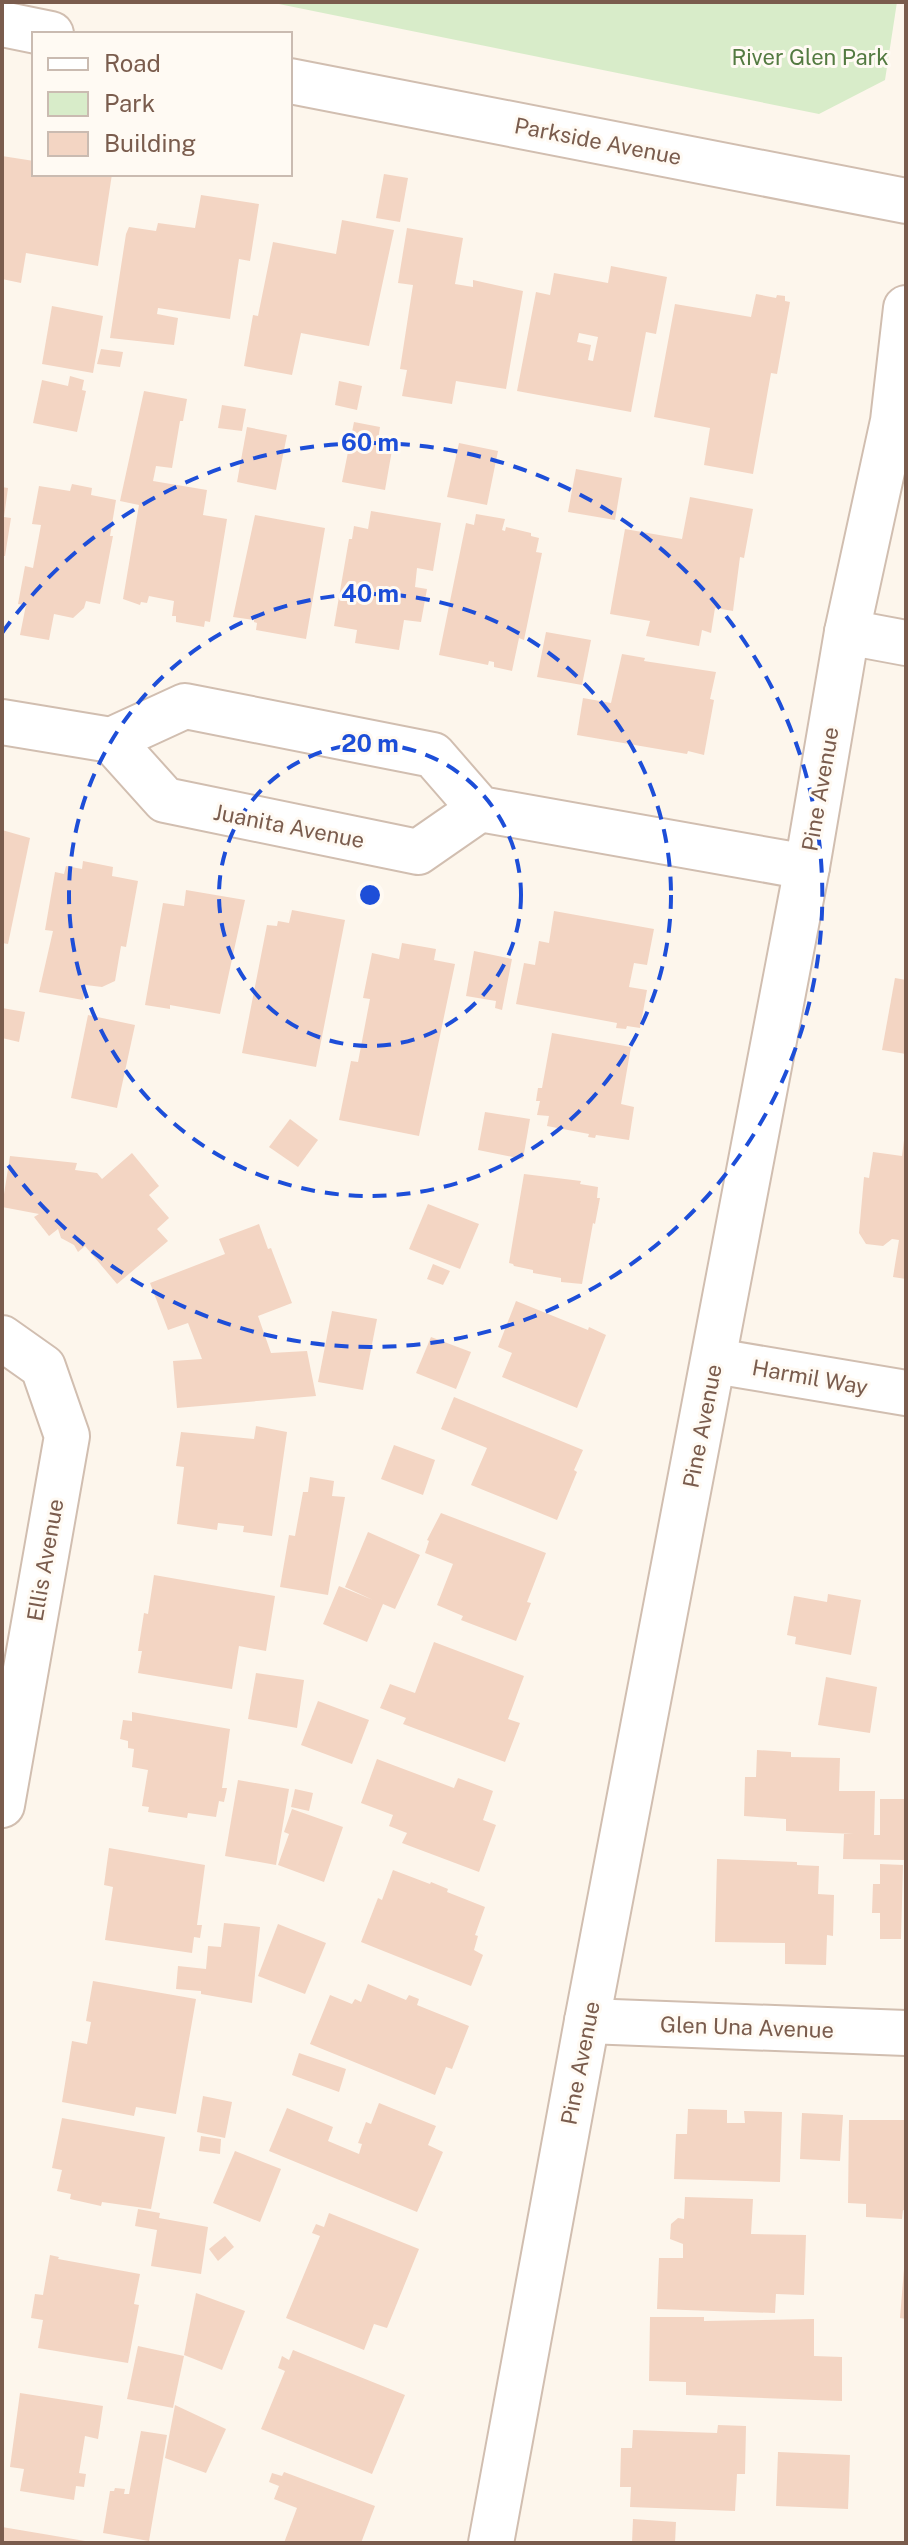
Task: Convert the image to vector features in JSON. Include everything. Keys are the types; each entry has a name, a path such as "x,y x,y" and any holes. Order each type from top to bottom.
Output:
{"street":[{"path":"2,24 41,32"},
{"name":"Parkside Avenue","path":"292,81 906,201"},
{"name":"Pine Avenue","path":"491,2543 587,2021 715,1361 807,867 847,632 893,421 906,308"},
{"path":"847,632 906,643"},
{"path":"2,722 111,740 185,706 433,755 480,809 807,867"},
{"name":"Juanita Avenue","path":"111,740 165,800 418,852 480,809"},
{"name":"Ellis Avenue","path":"2,1338 43,1367 67,1436 2,1805"},
{"name":"Harmil Way","path":"715,1361 906,1393"},
{"name":"Glen Una Avenue","path":"587,2021 906,2033"}],"green space":[{"name":"River Glen Park","path":"269,2 897,2 885,80 819,114"}],"building":[{"path":"2,156 32,161 32,176 112,176 98,266 26,253 21,283 2,279"},
{"path":"384,174 408,178 400,222 376,218"},
{"path":"201,195 259,204 250,261 239,259 230,319 158,308 157,314 178,318 174,345 110,338 129,227 156,231 158,223 195,228"},
{"path":"342,220 394,230 369,346 301,333 292,375 244,366 253,315 258,316 273,242 336,254"},
{"path":"407,228 463,238 455,284 473,287 473,280 523,291 506,389 456,381 452,404 402,396 407,370 400,369 413,285 398,283"},
{"path":"611,266 667,277 656,334 646,332 631,412 517,391 536,292 550,295 554,273 608,283","holes":["579,333 598,337 593,361 588,360 591,345 577,342"]},
{"path":"756,294 776,298 777,295 785,296 785,301 790,302 777,374 771,373 753,474 704,465 710,428 654,417 675,304 751,317"},
{"path":"52,306 103,316 93,373 42,364"},
{"path":"101,349 123,352 120,367 97,364"},
{"path":"70,376 84,380 82,390 86,391 77,432 33,423 42,380 68,386"},
{"path":"339,381 362,386 357,410 335,405"},
{"path":"144,391 187,399 172,468 156,466 153,481 207,490 203,515 227,519 210,622 205,621 204,627 176,622 176,616 172,616 174,601 149,596 147,603 141,602 140,605 123,599 139,505 120,501"},
{"path":"222,405 246,409 242,431 218,428"},
{"path":"354,422 380,427 377,447 392,450 385,490 342,482"},
{"path":"247,427 287,435 276,490 237,482"},
{"path":"459,443 498,451 487,505 447,497"},
{"path":"576,469 622,478 615,520 568,512"},
{"path":"72,484 92,488 91,495 116,500 110,536 113,536 100,604 86,601 84,608 73,618 54,614 49,640 20,635 26,605 18,604 25,566 33,568 41,525 32,524 39,486 70,491"},
{"path":"2,487 8,488 4,517 11,518 5,556 2,556"},
{"path":"690,497 753,509 744,558 740,557 733,611 715,608 711,633 702,630 699,646 646,636 650,621 610,614 625,529 682,539"},
{"path":"371,511 441,523 433,571 417,568 415,587 427,589 421,622 404,620 399,650 355,643 357,630 334,626 349,539 352,539 354,526 368,529"},
{"path":"476,514 505,519 502,530 505,531 506,527 539,538 536,552 542,553 524,640 519,638 512,671 494,667 494,662 489,661 488,665 439,655 466,523 474,525"},
{"path":"255,515 325,528 306,639 256,630 254,620 233,617"},
{"path":"546,632 591,640 582,685 537,677"},
{"path":"622,654 645,658 644,661 716,672 704,755 577,735 583,698 611,703"},
{"path":"2,830 30,838 8,944 2,943"},
{"path":"83,861 113,867 112,876 138,881 126,947 121,946 115,981 102,987 86,985 83,1000 39,992 53,931 45,930 55,872 64,874 66,866 82,869"},
{"path":"186,890 245,900 220,1014 170,1005 170,1009 145,1005 163,903 184,906"},
{"path":"292,910 345,920 316,1067 242,1053 267,925 277,926 278,921 289,923"},
{"path":"554,911 654,929 647,965 634,963 629,987 647,990 640,1028 616,1028 617,1023 516,1004 524,963 535,965 539,941 549,943"},
{"path":"402,943 436,949 434,960 455,964 419,1136 339,1120 351,1061 358,1062 370,999 363,998 372,953 399,959"},
{"path":"474,951 512,959 502,1010 495,1008 496,1001 466,996"},
{"path":"895,978 906,980 906,1054 882,1050"},
{"path":"2,1008 25,1012 19,1042 2,1038"},
{"path":"88,1015 135,1025 117,1108 71,1098"},
{"path":"552,1033 631,1047 621,1104 634,1107 629,1140 596,1135 595,1138 588,1137 589,1134 547,1126 549,1116 537,1115 540,1101 536,1101 538,1088 542,1088"},
{"path":"485,1112 530,1119 523,1159 478,1150"},
{"path":"290,1119 318,1140 298,1167 269,1147"},
{"path":"904,1140 906,1279 893,1277 899,1240 892,1239 883,1246 866,1244 859,1233 864,1177 869,1178 873,1152 902,1156"},
{"path":"132,1153 159,1186 149,1195 169,1218 157,1229 168,1241 117,1284 85,1246 78,1252 74,1245 61,1238 58,1229 49,1236 34,1217 39,1214 2,1207 10,1156 77,1163 75,1170 97,1173 102,1179"},
{"path":"524,1174 581,1181 580,1184 598,1187 597,1198 600,1198 582,1284 561,1282 561,1278 533,1273 533,1270 509,1263"},
{"path":"428,1204 479,1224 460,1269 409,1249"},
{"path":"259,1224 292,1303 258,1316 271,1353 307,1351 316,1396 177,1408 173,1361 202,1359 188,1323 168,1330 150,1283 225,1254 219,1239"},
{"path":"433,1264 450,1271 443,1285 427,1279"},
{"path":"516,1301 606,1335 577,1408 502,1377 512,1353 498,1347"},
{"path":"332,1311 377,1319 363,1390 318,1382"},
{"path":"431,1337 471,1352 456,1389 416,1373"},
{"path":"454,1397 583,1450 557,1520 471,1485 487,1448 441,1429"},
{"path":"256,1426 287,1432 272,1536 243,1532 244,1526 218,1523 217,1530 177,1524 184,1467 176,1466 181,1432 254,1439"},
{"path":"394,1445 435,1460 423,1495 381,1479"},
{"path":"310,1477 334,1481 332,1496 345,1497 328,1595 280,1587 289,1535 295,1536 303,1492 308,1492"},
{"path":"441,1513 546,1553 516,1641 461,1620 463,1616 437,1605 453,1564 425,1553 427,1540"},
{"path":"368,1532 420,1555 395,1609 383,1604 367,1642 323,1624 339,1586 373,1600 345,1587"},
{"path":"154,1575 275,1596 266,1651 239,1646 232,1689 138,1673 144,1613 148,1614"},
{"path":"828,1594 861,1600 851,1655 795,1644 796,1637 787,1635 794,1596 827,1602"},
{"path":"434,1642 524,1676 508,1719 520,1723 505,1762 403,1724 406,1718 380,1708 390,1684 415,1693"},
{"path":"256,1673 304,1680 297,1728 248,1719"},
{"path":"826,1677 877,1687 870,1733 818,1725"},
{"path":"318,1701 369,1720 352,1764 301,1745"},
{"path":"132,1712 230,1729 222,1788 227,1788 224,1802 219,1801 216,1817 188,1813 187,1818 148,1812 149,1807 142,1806 148,1770 132,1767 134,1749 128,1748 128,1741 120,1739 123,1720 132,1721"},
{"path":"757,1750 791,1752 791,1757 840,1758 839,1791 875,1791 874,1835 880,1835 880,1799 905,1799 906,1860 843,1859 844,1834 854,1834 786,1831 786,1819 744,1816 745,1777 756,1777"},
{"path":"377,1759 454,1788 458,1778 493,1791 483,1820 496,1825 479,1872 402,1843 407,1833 389,1826 393,1815 361,1803"},
{"path":"238,1780 289,1789 276,1865 225,1856"},
{"path":"295,1789 313,1793 309,1811 291,1807"},
{"path":"292,1809 343,1827 324,1882 278,1865 289,1834 284,1832"},
{"path":"109,1848 205,1865 197,1925 202,1925 200,1938 194,1937 192,1953 105,1940 113,1887 104,1885"},
{"path":"717,1859 797,1862 797,1865 819,1866 818,1894 834,1895 833,1936 827,1935 826,1965 785,1964 785,1943 715,1942"},
{"path":"880,1864 903,1865 901,1939 880,1939 880,1913 872,1913 873,1884 880,1884"},
{"path":"393,1870 431,1882 485,1907 475,1935 478,1936 474,1950 483,1955 471,1986 361,1942"},
{"path":"224,1923 260,1927 252,2003 201,1994 201,1991 176,1989 178,1966 206,1969 208,1946 221,1947"},
{"path":"278,1924 326,1943 305,1994 258,1976"},
{"path":"93,1981 196,1999 176,2114 136,2107 134,2116 62,2102 72,2041 87,2044 91,2022 86,2021"},
{"path":"368,1984 406,2000 409,1995 419,1999 417,2005 469,2026 452,2069 446,2067 435,2095 310,2044 330,1995 352,2004 355,1999 361,2002"},
{"path":"299,2053 346,2069 339,2092 292,2075"},
{"path":"203,2096 232,2102 225,2138 197,2132"},
{"path":"379,2103 436,2126 428,2145 443,2152 417,2212 269,2151 287,2108 333,2127 328,2141 359,2154 362,2144 358,2143 366,2122 371,2124"},
{"path":"688,2109 727,2110 727,2123 745,2123 744,2111 782,2112 780,2182 674,2179 676,2134 687,2134"},
{"path":"802,2113 843,2115 840,2161 800,2159"},
{"path":"62,2118 165,2137 151,2209 102,2202 101,2206 70,2199 71,2194 57,2191 62,2170 52,2168"},
{"path":"849,2120 906,2120 906,2211 903,2210 902,2219 866,2217 866,2204 848,2203"},
{"path":"201,2136 221,2139 220,2154 199,2151"},
{"path":"235,2151 281,2169 260,2222 213,2203"},
{"path":"685,2197 753,2199 751,2234 806,2235 804,2295 776,2294 775,2313 657,2309 659,2258 683,2258 683,2244 670,2239 671,2224 678,2218 684,2219"},
{"path":"138,2209 160,2213 159,2218 208,2227 201,2274 151,2266 157,2230 135,2226"},
{"path":"329,2213 419,2249 387,2328 374,2324 364,2350 286,2318 320,2236 312,2233 316,2224 324,2227"},
{"path":"225,2236 234,2247 218,2261 209,2249"},
{"path":"50,2255 140,2274 134,2304 139,2305 128,2363 38,2348 43,2320 31,2318 35,2294 43,2295"},
{"path":"906,2270 906,2319 900,2318"},
{"path":"196,2293 245,2311 222,2370 184,2355"},
{"path":"650,2317 704,2317 704,2321 814,2319 814,2356 842,2357 842,2401 686,2395 686,2382 649,2381"},
{"path":"138,2346 184,2356 173,2408 127,2399"},
{"path":"293,2350 405,2395 372,2474 261,2429 285,2371 278,2368 282,2356 289,2360"},
{"path":"20,2393 103,2406 98,2439 85,2436 79,2473 86,2474 84,2487 76,2486 74,2500 20,2491 24,2469 10,2467"},
{"path":"175,2405 226,2429 206,2473 165,2458"},
{"path":"718,2425 746,2426 745,2474 737,2474 735,2511 630,2507 631,2487 620,2487 621,2448 632,2448 633,2430 717,2433"},
{"path":"141,2431 167,2435 149,2541 103,2533 110,2491 125,2489 124,2494 129,2494"},
{"path":"778,2452 850,2455 848,2509 776,2506"},
{"path":"284,2472 375,2506 361,2543 284,2543 297,2508 274,2499 279,2486 269,2482 272,2473 282,2476"},
{"path":"633,2519 676,2522 675,2543 632,2543"},
{"path":"2,2527 85,2541 85,2543 2,2543"}]}
